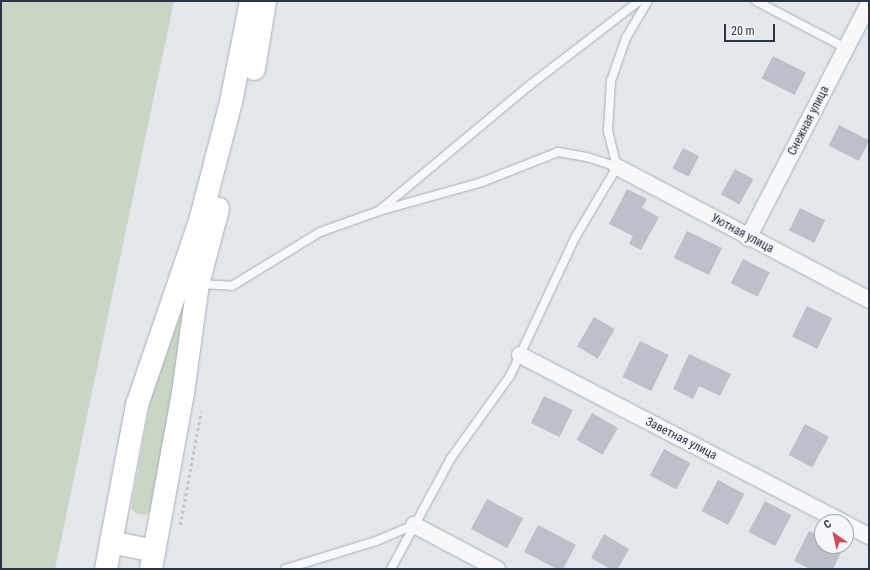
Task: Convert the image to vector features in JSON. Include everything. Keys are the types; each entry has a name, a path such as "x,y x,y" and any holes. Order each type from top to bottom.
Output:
{"main road":[{"path":"106,569 137,405 200,221 231,102 251,1"},
{"path":"111,542 153,560 183,393 198,284 245,107 261,35 265,1"}],"street":[{"name":"Снежная улица","path":"748,238 869,4"},
{"name":"Уютная улица","path":"616,167 748,238 869,300"},
{"name":"Заветная улица","path":"520,356 826,514"},
{"path":"414,525 497,569"},
{"path":"854,528 869,536"}],"lane":[{"path":"379,211 530,85 639,1"},
{"path":"391,569 451,458 510,376 556,277 616,167 608,130 611,80 626,38 648,1"},
{"path":"756,1 846,48"},
{"path":"198,284 232,286 320,232 379,211 482,182 558,152 587,157 616,167"},
{"path":"285,569 376,541 414,525"}],"green space":[{"path":"1,1 174,1 55,569 1,569"},
{"path":"195,258 152,510 145,515 137,514 131,508 154,382"}],"building":[{"path":"773,56 806,73 795,95 762,78"},
{"path":"839,125 869,140 859,161 829,145"},
{"path":"683,148 699,156 689,177 673,168"},
{"path":"735,169 753,179 739,205 721,194"},
{"path":"627,189 647,199 642,208 659,217 641,250 629,244 633,236 609,224"},
{"path":"800,208 825,220 814,243 789,230"},
{"path":"687,231 722,248 709,275 674,258"},
{"path":"743,259 770,273 757,297 731,283"},
{"path":"807,306 832,318 817,349 792,337"},
{"path":"594,317 615,329 598,358 577,346"},
{"path":"640,341 669,355 651,391 622,377"},
{"path":"689,354 731,374 720,396 699,386 693,399 673,389"},
{"path":"544,396 573,410 560,437 531,423"},
{"path":"592,413 618,428 602,455 576,440"},
{"path":"805,424 829,437 812,468 789,455"},
{"path":"664,449 690,463 676,490 650,475"},
{"path":"718,480 744,494 728,525 702,511"},
{"path":"487,499 523,518 507,548 471,529"},
{"path":"765,501 791,515 775,546 749,532"},
{"path":"538,525 576,545 563,569 557,569 524,552"},
{"path":"809,531 814,533 814,554 840,554 833,569 810,569 794,561"},
{"path":"604,534 629,549 618,569 610,569 591,558"}]}
